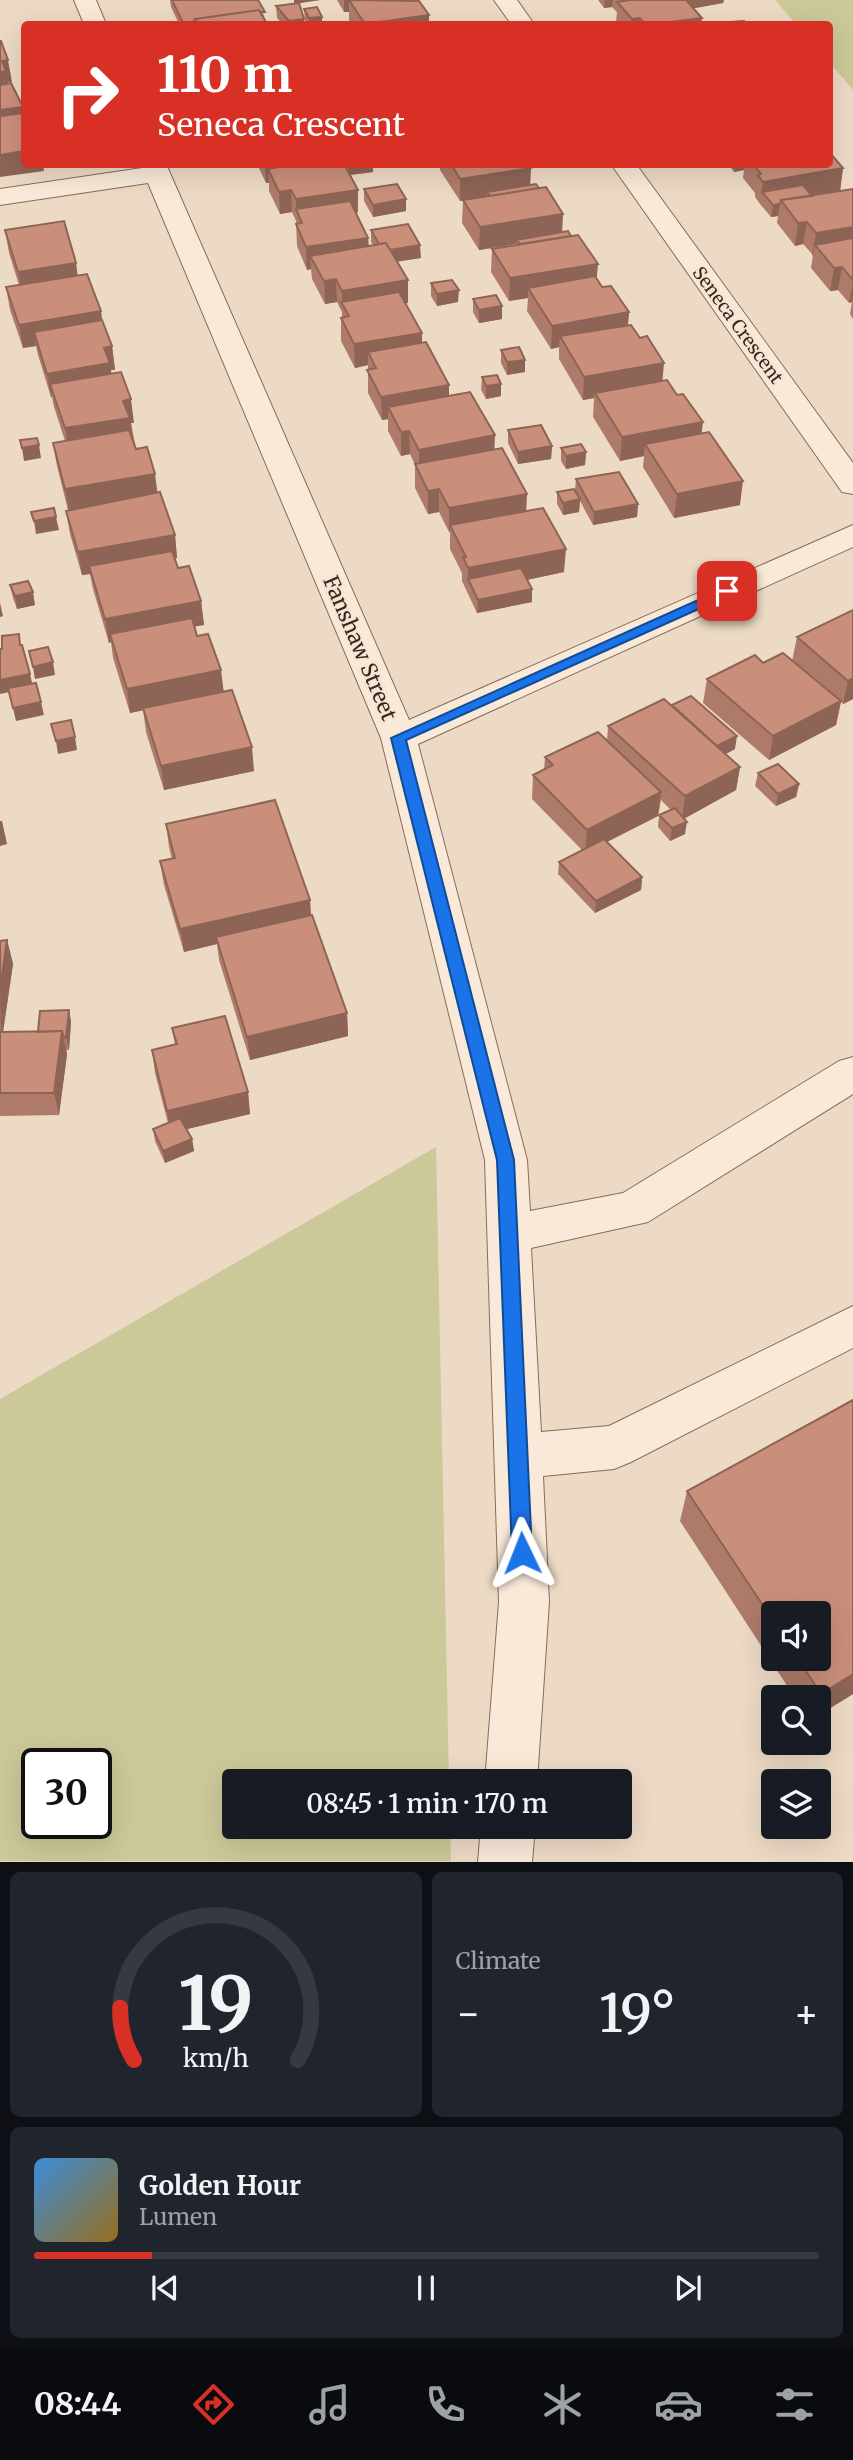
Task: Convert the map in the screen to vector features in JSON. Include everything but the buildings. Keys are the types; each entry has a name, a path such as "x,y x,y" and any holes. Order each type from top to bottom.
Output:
{"street":[{"path":"85,0 94,21"},
{"path":"505,0 520,21"},
{"name":"Seneca Crescent","path":"626,168 853,485"},
{"path":"0,197 155,169"},
{"name":"Fanshaw Street","path":"155,169 398,738 506,1160 524,1602 512,1769"},
{"path":"398,738 853,535"},
{"path":"509,1234 633,1209 853,1073"},
{"path":"519,1456 614,1447 853,1326"},
{"path":"505,1861 507,1839"}],"shaded area":[{"path":"775,0 853,0 853,90 833,67 833,21 793,21"},
{"path":"436,1147 449,1769 222,1769 222,1839 450,1839 451,1861 0,1861 0,1399"}],"route":[{"path":"522,1553 506,1160 398,738 727,591"}]}
